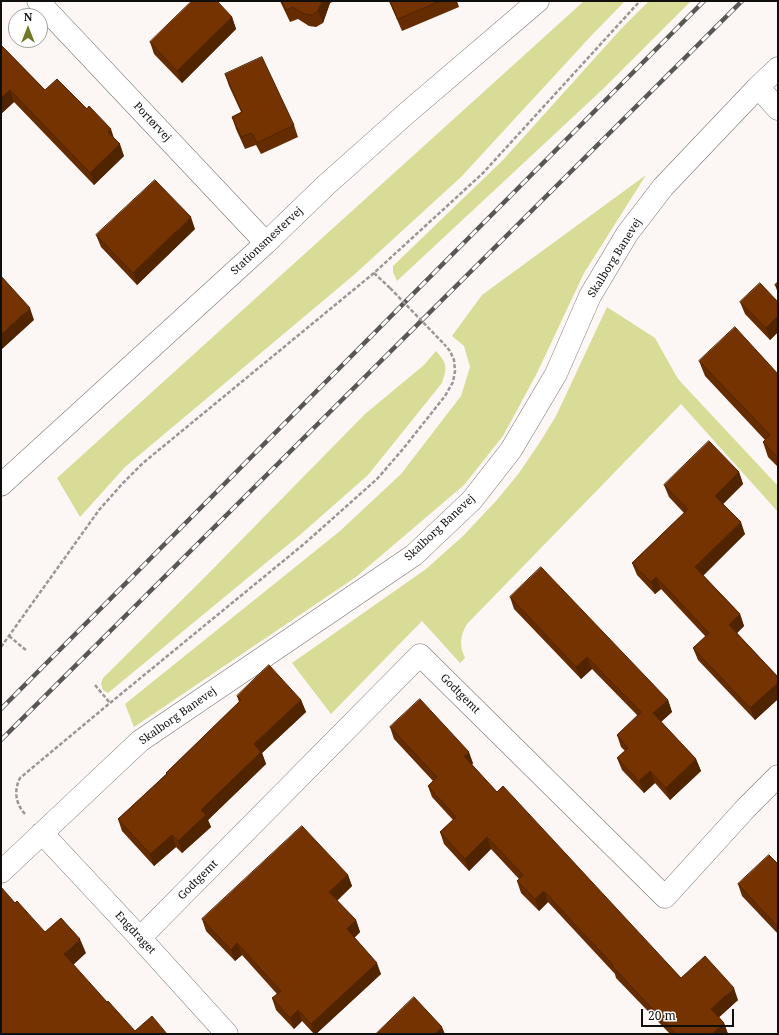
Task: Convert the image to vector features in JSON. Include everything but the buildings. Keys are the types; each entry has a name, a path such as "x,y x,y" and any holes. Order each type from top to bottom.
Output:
{"street":[{"name":"Portørvej","path":"38,1 266,243"},
{"name":"Stationsmestervej","path":"1,485 266,243 341,171 538,1"},
{"name":"Skalborg Banevej","path":"1,872 140,741 414,555 472,500 511,450 556,374 590,296 627,234 663,186 778,68"},
{"path":"758,87 778,109"},
{"name":"Godtgemt","path":"140,938 420,655 665,897 746,808 778,776"},
{"name":"Engdraget","path":"42,833 227,1034"}],"path":[{"path":"1,646 99,510 122,483 143,462 374,273 483,173 640,1"},
{"path":"42,833 21,810 16,798 16,786 20,778 304,544 377,479 413,437 445,396 453,382 455,371 454,360 450,351 374,273"},
{"path":"9,636 28,651"},
{"path":"95,685 110,703"}],"green space":[{"path":"584,1 625,1 461,177 355,274 125,467 80,517 57,478"},
{"path":"649,1 691,1 603,89 397,281 393,272 393,266 503,160 620,30"},
{"path":"646,175 584,273 537,373 503,436 464,485 356,577 134,727 125,704 340,531 401,474 461,396 470,367 464,346 452,336 482,295"},
{"path":"607,307 655,338 678,379 778,486 778,512 681,404 467,624 461,641 465,658 460,663 422,621 331,714 292,663 426,569 463,536 496,501 519,473 556,416"},
{"path":"436,351 443,359 445,366 445,374 442,383 368,475 301,534 108,693 103,690 101,684 103,678 206,576 365,414 424,365"}],"railway":[{"path":"1,709 704,1"},
{"path":"1,740 742,1"}]}
